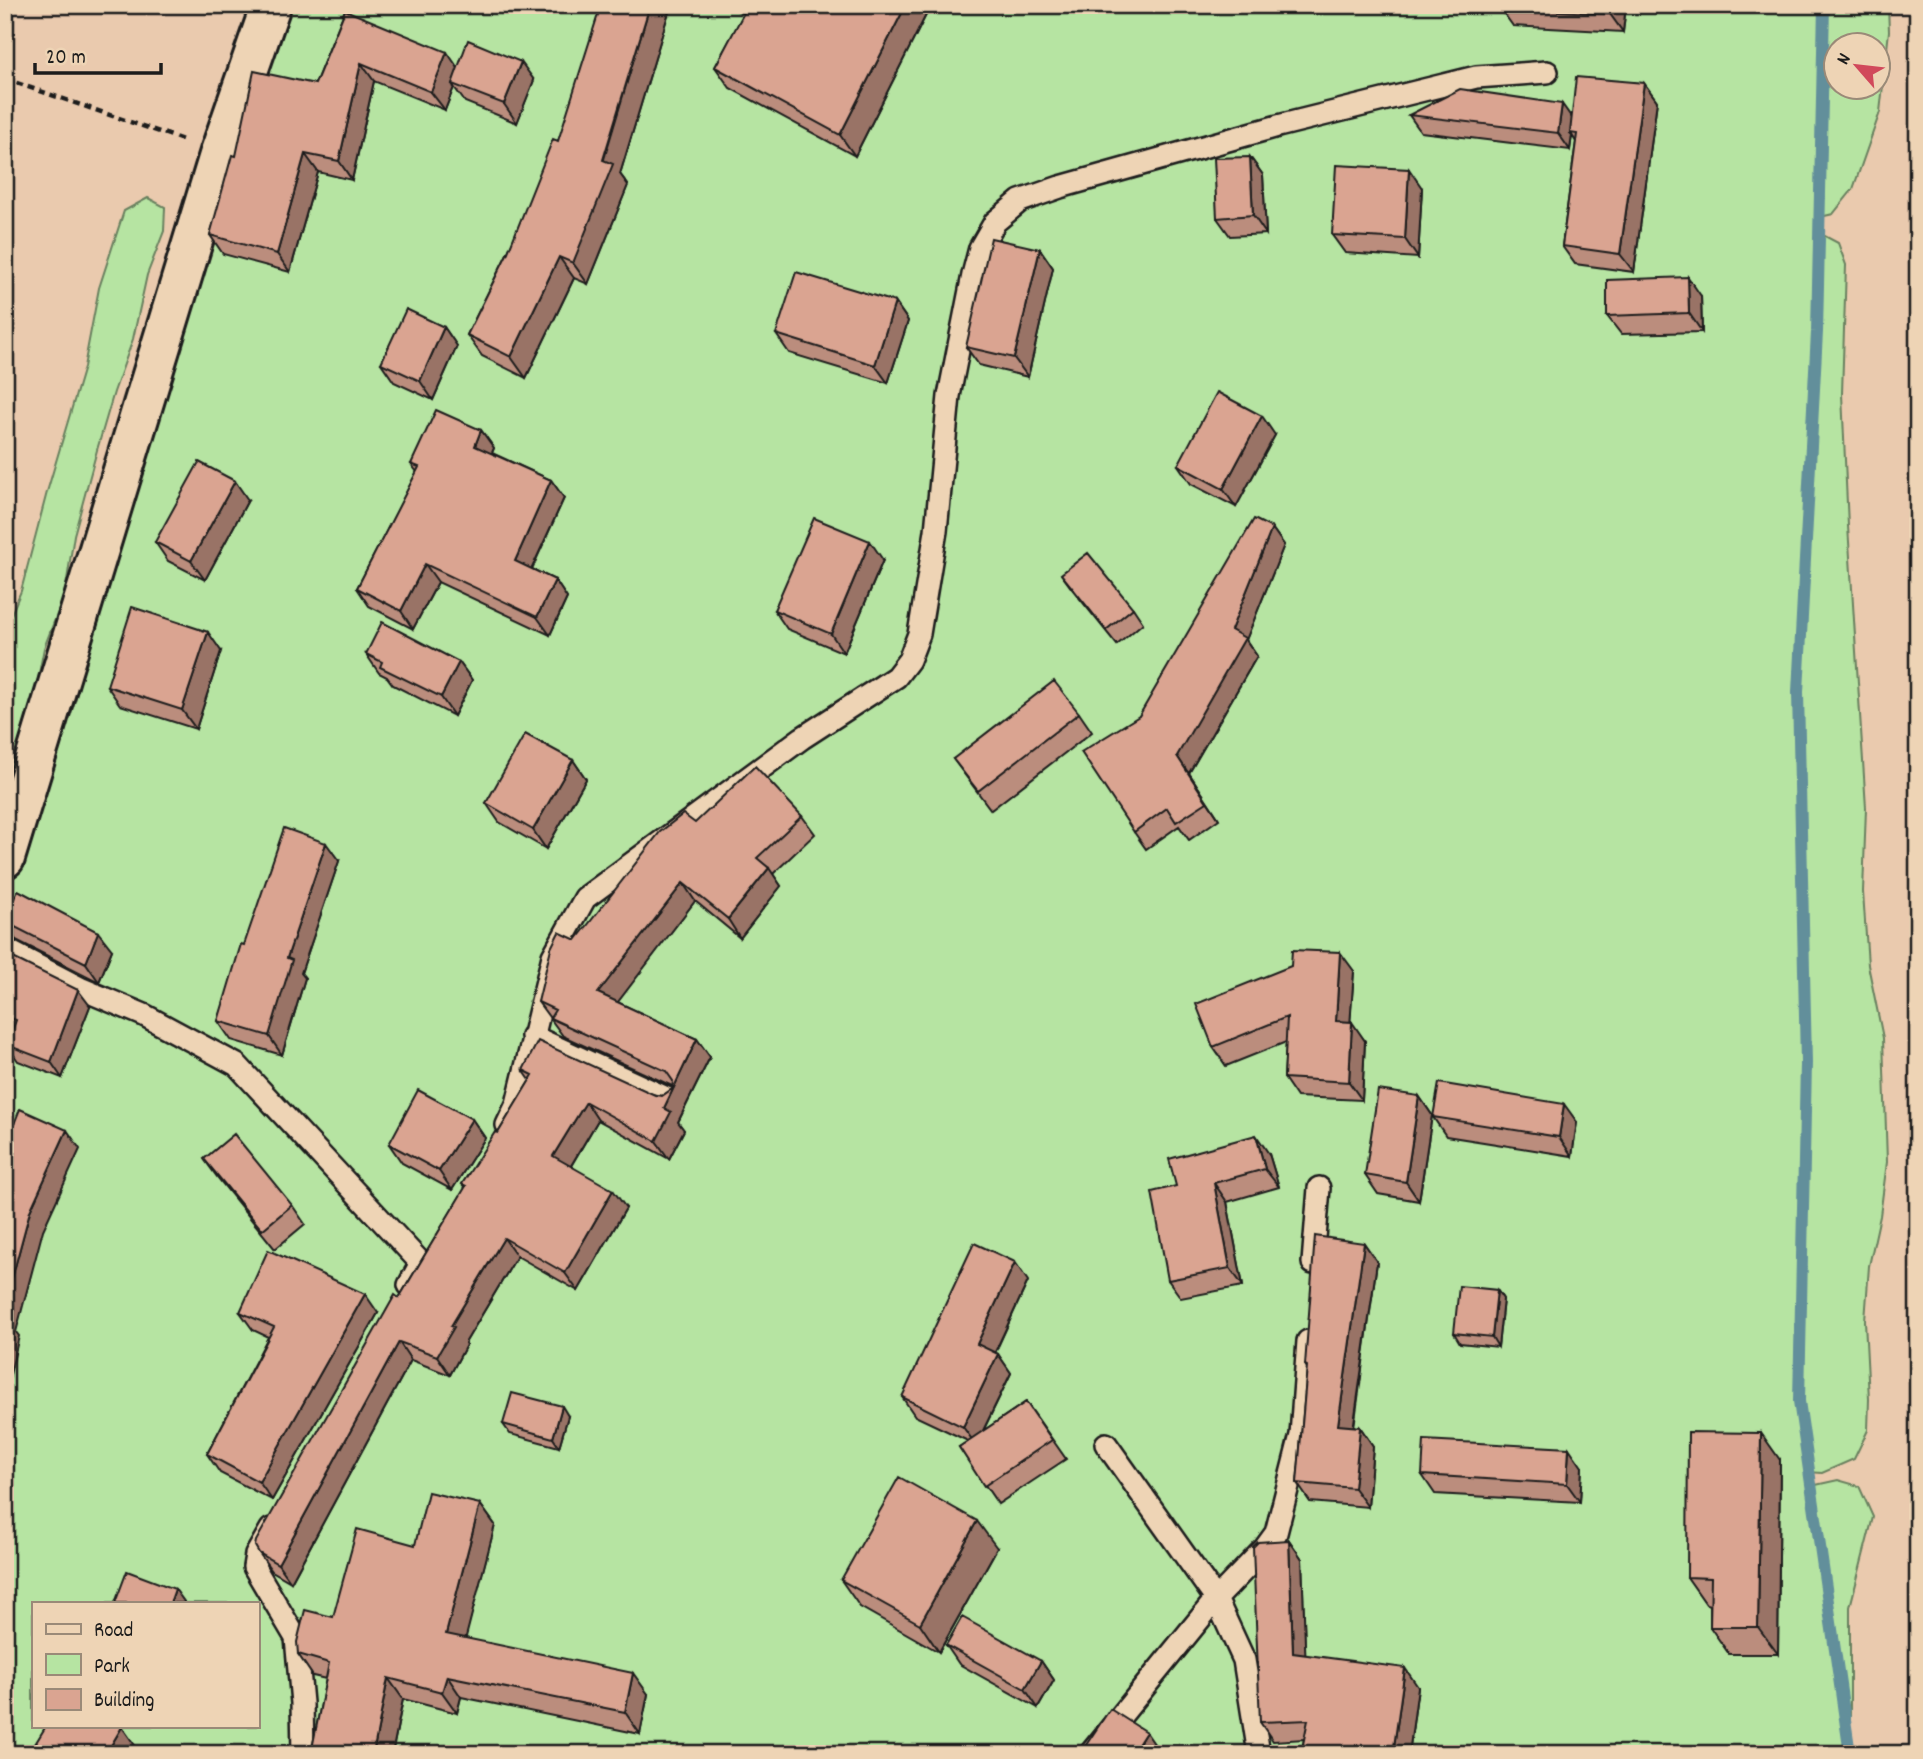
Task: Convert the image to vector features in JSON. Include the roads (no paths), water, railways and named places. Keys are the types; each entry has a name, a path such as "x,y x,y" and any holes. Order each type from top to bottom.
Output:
{"main road":[{"path":"5,858 220,152 271,5"}],"lane":[{"path":"494,1149 517,1104 553,956 585,898 803,738 896,677 909,660 919,634 932,557 949,396 972,275 980,248 995,222 1020,201 1060,187 1278,126 1476,77 1547,72"},
{"path":"5,950 82,989 144,1015 237,1065 421,1263"},
{"path":"532,1036 673,1101"},
{"path":"1312,1283 1319,1188"},
{"path":"401,1299 436,1240"},
{"path":"1090,1754 1216,1599 1276,1533 1301,1435 1309,1324"},
{"path":"1106,1444 1216,1599 1244,1660 1259,1754"},
{"path":"282,1509 256,1555 254,1567 296,1638 303,1754"}],"waterway":[{"path":"1824,5 1817,332 1798,692 1806,1063 1799,1401 1850,1754"}]}
